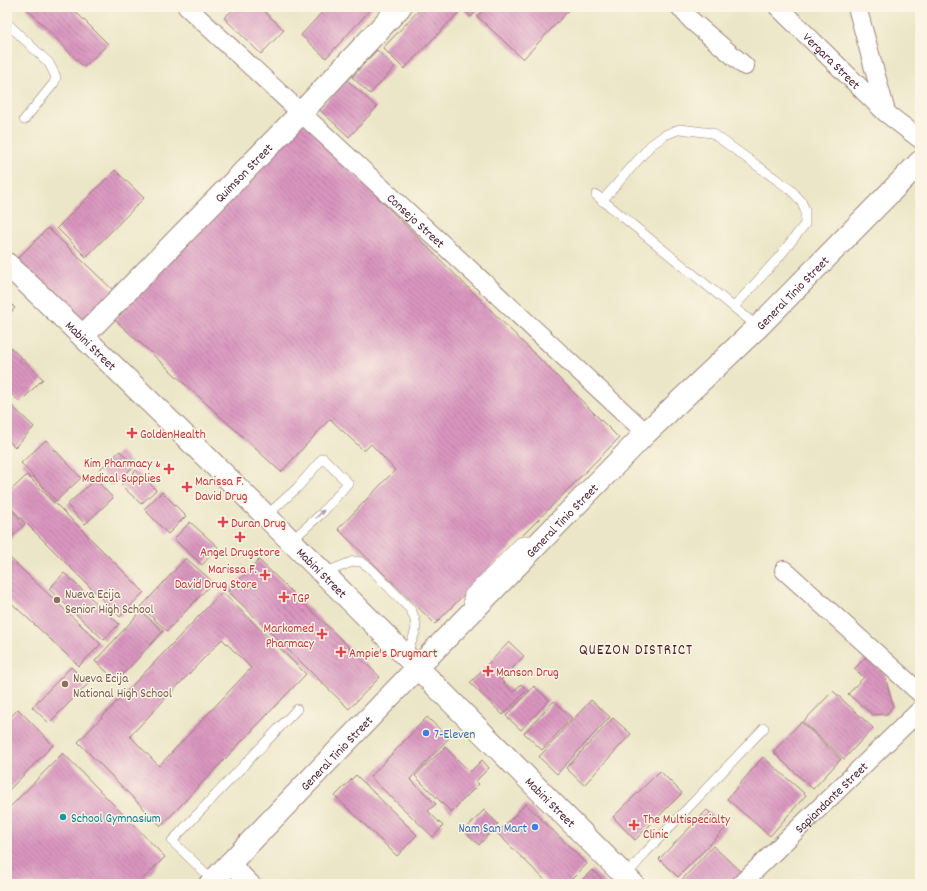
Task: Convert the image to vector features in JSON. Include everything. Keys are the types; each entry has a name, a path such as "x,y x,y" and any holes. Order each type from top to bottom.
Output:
{"street":[{"name":"Consejo Street","path":"188,7 646,433"},
{"name":"Quimson Street","path":"83,336 301,113 400,7"},
{"path":"680,7 692,21 745,66"},
{"name":"Vergara Street","path":"778,7 886,113 920,139"},
{"name":"Vergara Street","path":"857,7 886,113"},
{"name":"General Tinio Street","path":"212,882 411,662 476,607 646,433 758,327 920,162"},
{"name":"Mabini Street","path":"7,264 292,540 411,662 629,880"},
{"path":"784,570 920,693"},
{"name":"Sapiandante Street","path":"741,884 920,710"},
{"path":"230,863 251,884"}],"lane":[{"path":"7,23 49,63 56,77 54,83 24,120"},
{"path":"734,308 779,257 804,224 805,210 801,201 791,190 712,133 680,129 665,134 651,144 599,198 734,308 758,327"},
{"path":"266,516 297,488 323,458 348,483 322,513 292,540"},
{"path":"324,573 354,561 361,562 369,567 410,609 415,617 417,626 411,662"},
{"path":"212,882 172,841 296,709"},
{"path":"629,880 646,852 764,728"}],"building":[{"path":"25,7 71,7 108,44 84,67"},
{"path":"236,7 260,7 284,30 261,54 224,18"},
{"path":"327,7 373,7 326,58 301,35"},
{"path":"422,7 453,7 459,12 404,69 383,48"},
{"path":"460,7 481,7 471,17"},
{"path":"486,7 566,7 569,10 523,59 477,16"},
{"path":"377,50 395,67 370,94 352,77"},
{"path":"347,80 377,107 349,137 319,109"},
{"path":"301,121 619,438 435,624 338,529 395,470 371,444 364,451 330,419 281,472 115,320"},
{"path":"115,170 144,198 86,257 57,228"},
{"path":"48,228 114,291 80,325 14,262"},
{"path":"7,300 15,308 7,317"},
{"path":"7,344 43,379 20,402 7,390"},
{"path":"7,401 34,427 15,447 7,439"},
{"path":"46,440 81,478 56,501 21,463"},
{"path":"120,451 134,466 113,485 99,470"},
{"path":"136,470 156,490 141,504 121,485"},
{"path":"27,475 144,592 120,617 7,504 7,494"},
{"path":"95,479 113,498 85,524 67,505"},
{"path":"162,492 186,516 168,534 144,509"},
{"path":"7,506 25,524 7,542"},
{"path":"190,522 218,547 202,565 174,539"},
{"path":"9,557 101,644 79,666 7,599 7,560"},
{"path":"186,558 213,582 167,631 141,607"},
{"path":"259,560 380,677 349,709 228,591"},
{"path":"64,573 119,624 104,640 49,589"},
{"path":"222,592 306,674 161,826 78,742","holes":["222,639 251,668 159,766 130,736"]},
{"path":"141,611 163,631 117,681 95,661"},
{"path":"509,642 524,656 501,680 513,692 521,684 527,690 503,715 470,683"},
{"path":"866,657 884,673 893,706 887,714 873,715 848,694 864,677 854,669"},
{"path":"71,667 88,684 49,723 32,707"},
{"path":"534,686 549,700 521,730 506,716"},
{"path":"833,691 873,728 844,759 803,722"},
{"path":"591,700 610,717 557,774 539,757"},
{"path":"554,701 572,718 542,750 524,733"},
{"path":"18,709 53,745 7,792 7,721"},
{"path":"427,717 449,738 410,779 436,804 428,811 443,826 433,837 370,777"},
{"path":"613,718 631,734 584,785 566,768"},
{"path":"801,722 841,759 813,789 773,752"},
{"path":"445,747 470,772 482,760 489,768 476,781 479,784 451,812 415,776"},
{"path":"63,753 165,857 138,884 7,884 7,810"},
{"path":"763,757 806,795 770,836 727,799"},
{"path":"660,771 682,793 635,840 613,817"},
{"path":"356,775 417,835 397,856 335,796"},
{"path":"526,804 587,864 567,884 549,884 497,833"},
{"path":"484,810 498,824 479,845 464,831"},
{"path":"707,810 726,828 678,877 659,859"},
{"path":"713,846 742,873 731,884 678,884"},
{"path":"592,870 607,884 578,884"}],"place":[{"name":"GoldenHealth","path":"132,433"},
{"name":"Kim Pharmacy & Medical Supplies","path":"169,469"},
{"name":"Marissa F. David Drug","path":"187,487"},
{"name":"Duran Drug","path":"223,522"},
{"name":"Angel Drugstore","path":"240,537"},
{"name":"Marissa F. David Drug Store","path":"265,575"},
{"name":"TGP","path":"284,597"},
{"name":"Nueva Ecija Senior High School","path":"57,600"},
{"name":"Markomed Pharmacy","path":"322,634"},
{"name":"Ampie's Drugmart","path":"341,652"},
{"name":"Manson Drug","path":"488,671"},
{"name":"Nueva Ecija National High School","path":"65,684"},
{"name":"7-Eleven","path":"426,733"},
{"name":"School Gymnasium","path":"63,817"},
{"name":"The Multispecialty Clinic","path":"634,825"},
{"name":"Nam San Mart","path":"535,827"}],"district":[{"name":"QUEZON DISTRICT","path":"636,649"}]}
